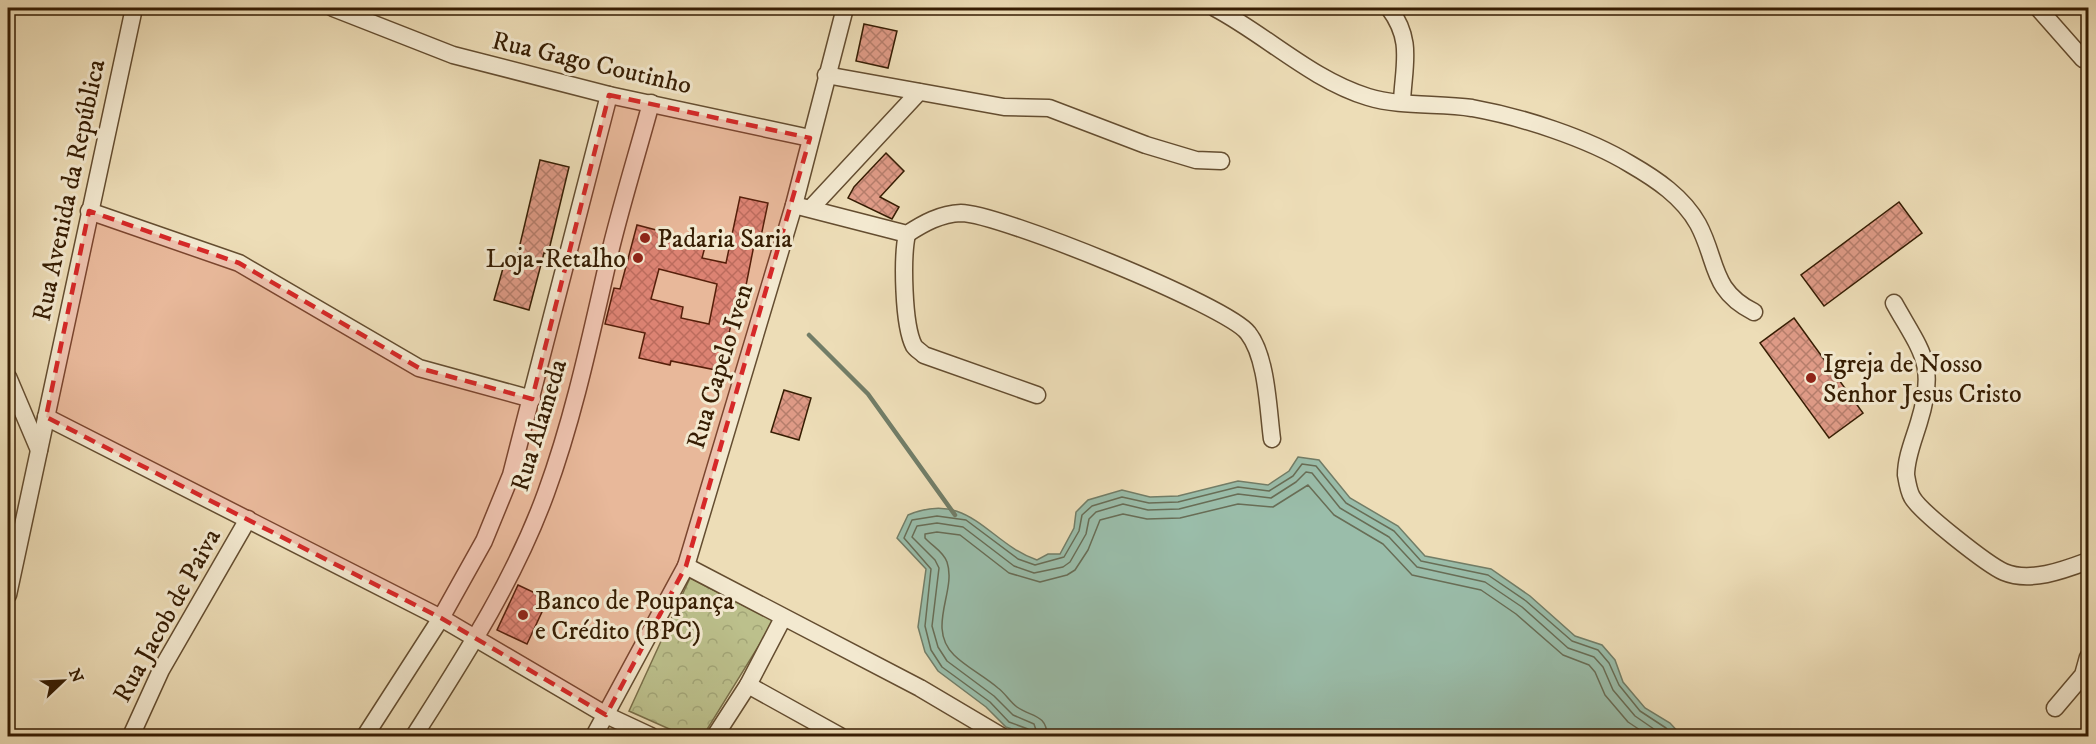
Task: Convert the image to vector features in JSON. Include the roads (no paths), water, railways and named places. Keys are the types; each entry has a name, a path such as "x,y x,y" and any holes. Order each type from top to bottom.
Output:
{"street":[{"name":"Rua Avenida da República","path":"8,595 134,8"},
{"name":"Rua Gago Coutinho","path":"333,8 453,55 609,95 810,138"},
{"name":"Rua Capelo Iven","path":"594,736 686,566 802,206 810,138 845,8"},
{"path":"1215,8 1339,86 1370,98 1473,108 1578,138 1631,164 1675,194 1698,224 1725,289 1735,303 1754,312"},
{"path":"1389,8 1401,23 1406,39 1402,101"},
{"path":"2038,8 2083,59"},
{"path":"826,75 1004,107 1049,108 1146,145 1196,159 1221,161"},
{"path":"802,206 919,92"},
{"name":"Rua Alameda","path":"364,736 441,618 484,541 512,475 609,95"},
{"name":"Rua Alameda","path":"414,736 477,638 525,543 545,494 574,403 612,245 651,103"},
{"path":"802,206 907,234"},
{"path":"89,211 239,263 419,368 532,399"},
{"path":"1037,395 924,355 914,346 905,289 903,251 907,234 925,222 944,215 980,216 1091,254 1220,314 1247,331 1254,342 1261,361 1272,439"},
{"path":"1894,303 1924,358 1928,379 1909,454 1906,476 1911,496 1924,511 2004,572 2027,575 2059,572 2088,561"},
{"path":"8,377 39,450"},
{"path":"46,417 441,618 606,715 651,736"},
{"name":"Rua Jacob de Paiva","path":"131,736 161,669 248,519"},
{"path":"686,566 920,688 1001,736"},
{"path":"715,736 748,685 783,618"},
{"path":"2055,708 2083,675 2088,657"},
{"path":"748,685 840,736"}],"water":[{"path":"1298,457 1319,460 1350,498 1398,526 1425,556 1491,569 1530,596 1575,636 1602,645 1615,660 1623,682 1645,708 1670,723 1682,736 1032,736 1006,727 986,707 938,671 925,652 918,627 926,569 897,538 908,515 929,509 947,509 963,514 1005,543 1037,560 1048,554 1060,554 1074,528 1076,512 1088,500 1122,490 1150,497 1178,496 1238,481 1268,485 1289,471"}],"waterway":[{"path":"809,335 868,394 955,515"}],"place":[{"name":"Padaria Saria","path":"645,238"},
{"name":"Loja-Retalho","path":"638,258"},
{"name":"Igreja de Nosso Senhor Jesus Cristo","path":"1811,378"},
{"name":"Banco de Poupança e Crédito (BPC)","path":"523,615"}]}
